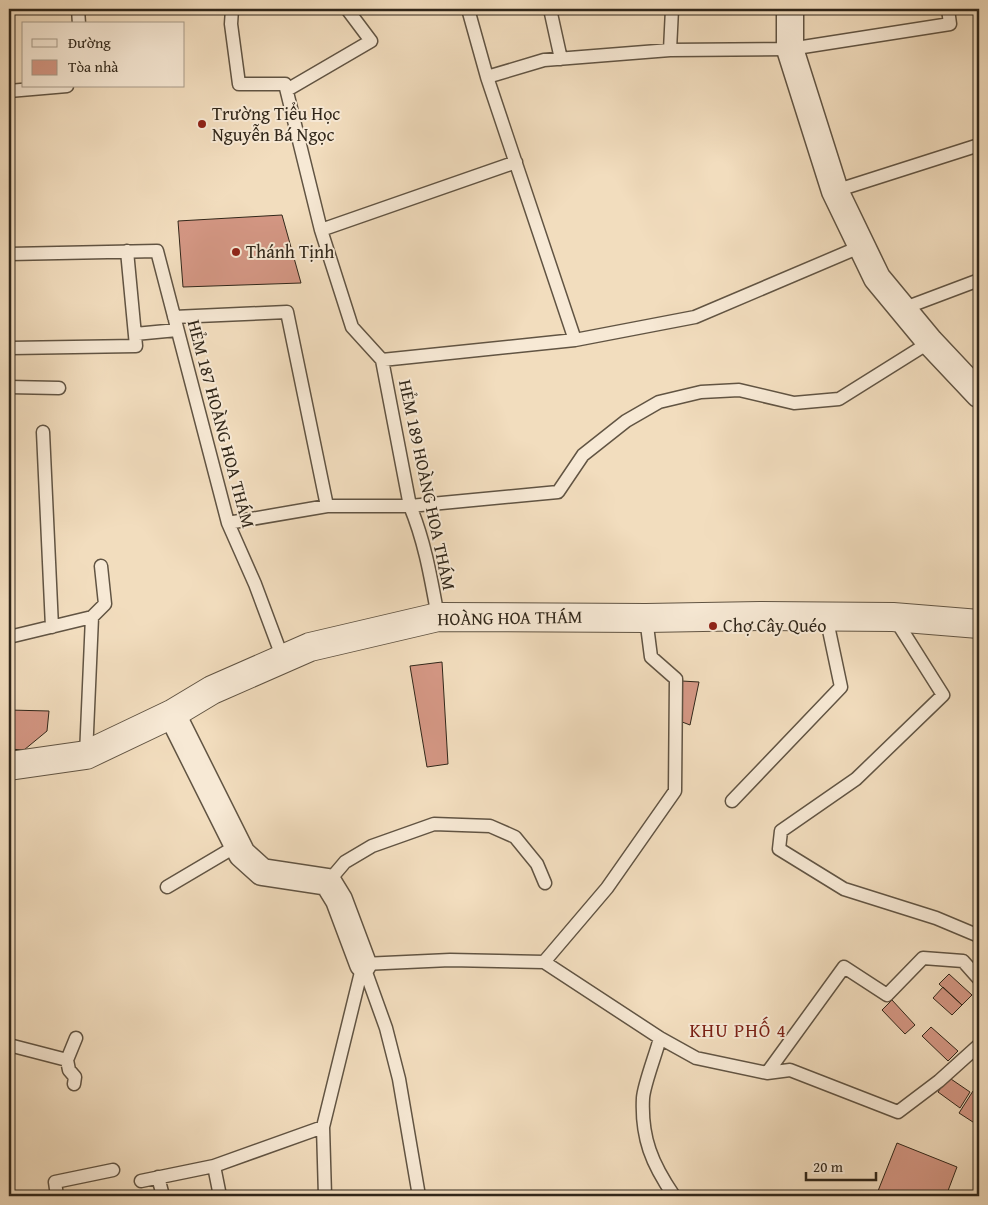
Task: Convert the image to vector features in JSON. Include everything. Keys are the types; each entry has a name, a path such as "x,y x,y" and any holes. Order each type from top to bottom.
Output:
{"street":[{"path":"790,9 790,49 835,191 877,278 930,342 979,394"},
{"name":"HOÀNG HOA THÁM","path":"9,766 86,756 172,714 212,690 310,647 438,617 646,618 826,616 894,617 979,624"},
{"path":"172,714 242,854 262,872 328,882 339,900 363,964"}],"lane":[{"path":"78,9 78,22"},
{"path":"232,9 231,24 239,84 285,84 287,90 371,41 347,9"},
{"path":"468,9 487,77 575,340"},
{"path":"550,9 561,59"},
{"path":"670,50 672,9"},
{"path":"487,77 544,60 670,50 790,49 950,24 948,9"},
{"path":"9,91 44,88"},
{"name":"HẺM 189 HOÀNG HOA THÁM","path":"287,90 321,230 352,327 382,360 410,506 428,561 438,617"},
{"path":"835,191 979,145"},
{"path":"321,230 516,162"},
{"path":"382,360 575,340 695,317 862,246"},
{"name":"HẺM 187 HOÀNG HOA THÁM","path":"127,251 157,250 228,523 255,584 283,659"},
{"path":"9,254 127,251 136,346 11,348"},
{"path":"902,309 979,280"},
{"path":"174,317 287,312 327,506"},
{"path":"135,334 178,330"},
{"path":"228,523 327,506 410,506 558,492 583,454 626,421 659,402 701,392 739,390 794,403 839,399 930,342"},
{"path":"9,387 60,388"},
{"path":"43,432 52,627"},
{"path":"9,637 92,617 105,604 101,566"},
{"path":"732,801 841,687 826,616"},
{"path":"86,756 92,617"},
{"path":"894,617 943,695 856,778 781,832 779,849 844,889 936,918 979,936"},
{"path":"544,962 607,888 675,790 676,679 651,657 646,618"},
{"path":"328,882 345,862 372,846 434,824 490,826 515,837 537,864 545,883"},
{"path":"167,887 238,845"},
{"path":"767,1073 844,967 887,995 924,958 963,961 979,980"},
{"path":"363,964 450,960 544,962 660,1038 696,1058 767,1073 790,1070 898,1112 939,1081 979,1045"},
{"path":"325,1196 322,1127 363,964"},
{"path":"363,964 386,1028 399,1079 419,1196"},
{"path":"74,1084 75,1077 69,1070 68,1060 76,1038"},
{"path":"660,1038 643,1097 645,1140 657,1172 674,1196"},
{"path":"9,1045 68,1060"},
{"path":"68,1060 72,1056 82,1059"},
{"path":"141,1181 214,1166 322,1127"},
{"path":"214,1166 220,1196"},
{"path":"57,1196 55,1182 113,1170"},
{"path":"158,1177 163,1196"}],"building":[{"name":"Thánh Tịnh","path":"282,215 301,283 183,287 178,221"},
{"path":"442,662 448,764 427,767 410,666"},
{"path":"682,681 699,682 690,725 677,720"},
{"path":"9,710 49,711 47,731 24,750 9,749"},
{"path":"949,974 972,995 962,1005 939,984"},
{"path":"943,987 962,1005 952,1015 933,998"},
{"path":"892,1000 915,1025 905,1034 882,1010"},
{"path":"931,1027 958,1051 948,1061 922,1036"},
{"path":"948,1077 970,1092 960,1108 938,1092"},
{"path":"973,1091 979,1095 979,1119 976,1124 959,1113"},
{"path":"897,1143 957,1167 946,1196 876,1196"}],"place":[{"name":"Trường Tiểu Học Nguyễn Bá Ngọc","path":"202,124"},
{"name":"Thánh Tịnh","path":"236,252"},
{"name":"Chợ Cây Quéo","path":"713,626"}],"district":[{"name":"KHU PHỐ 4","path":"738,1030"}]}
